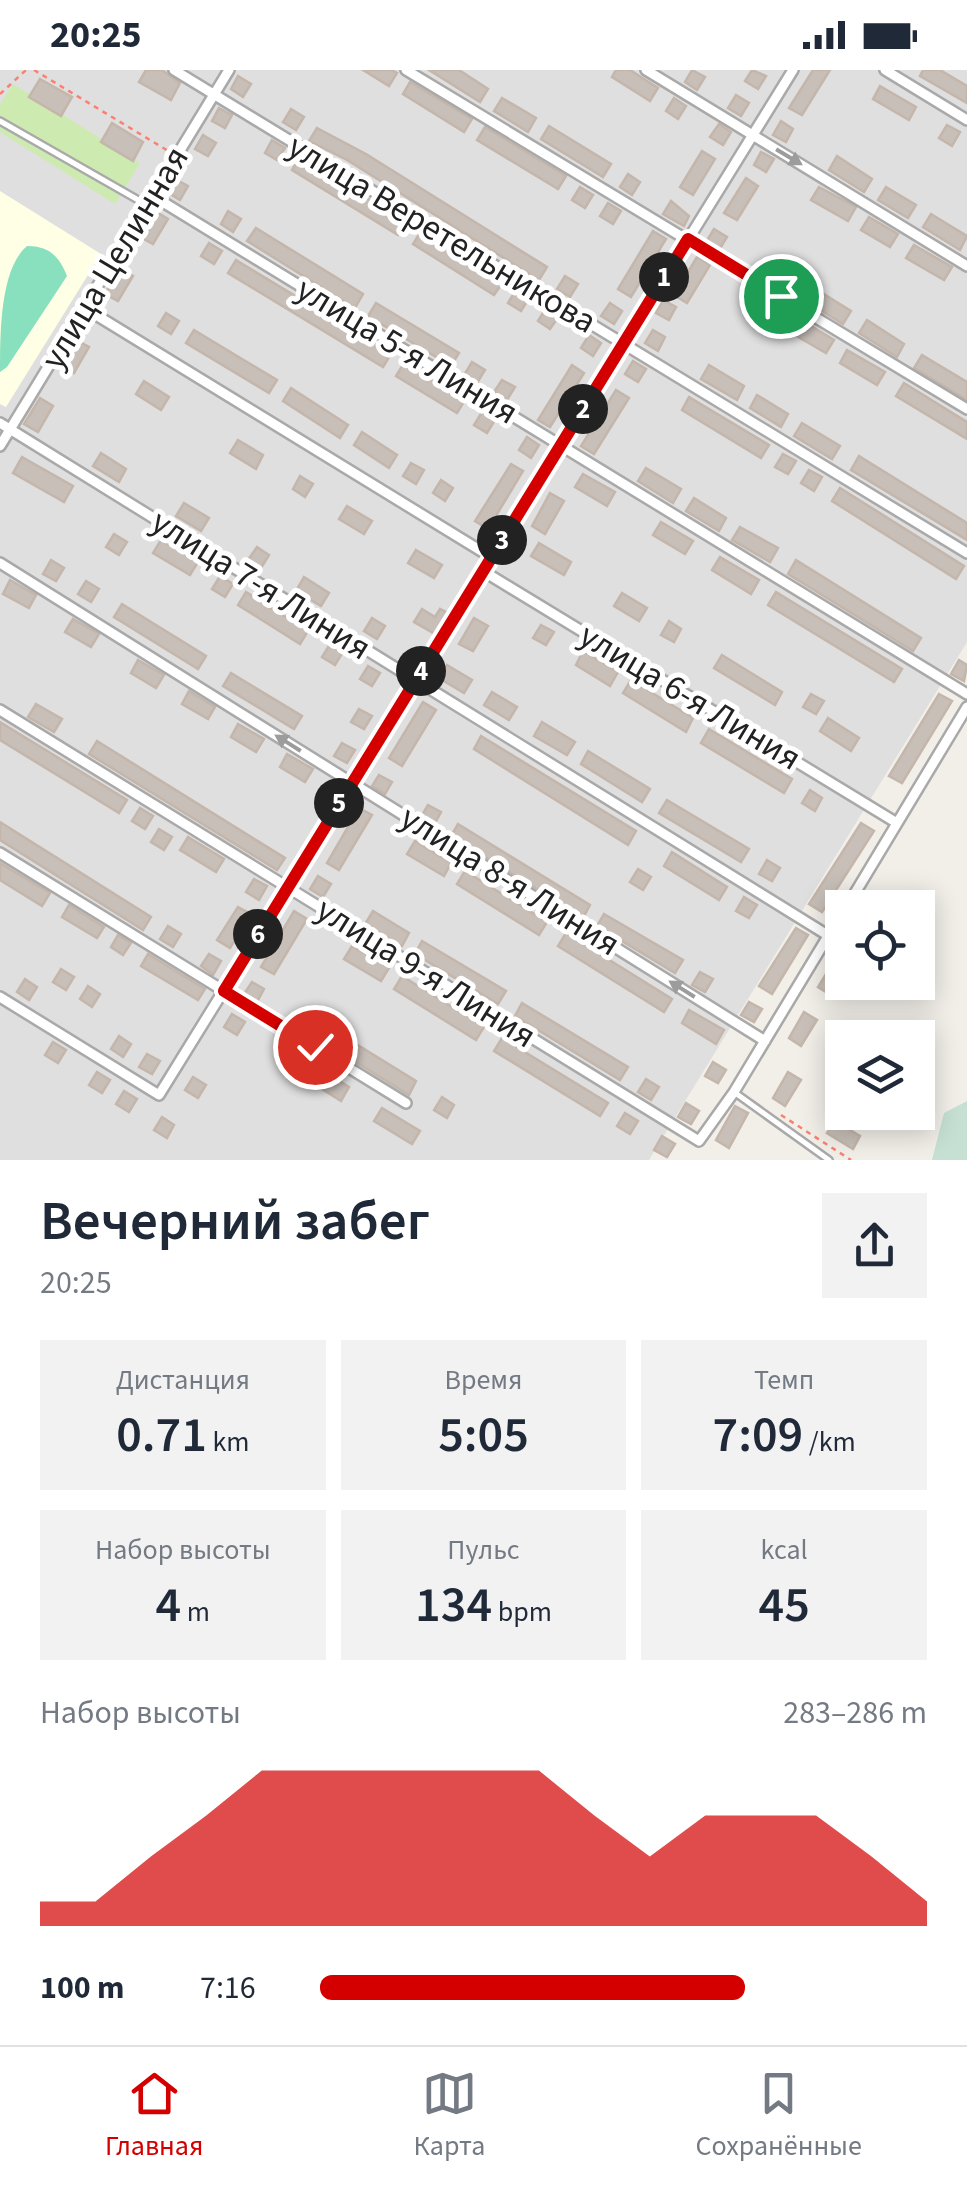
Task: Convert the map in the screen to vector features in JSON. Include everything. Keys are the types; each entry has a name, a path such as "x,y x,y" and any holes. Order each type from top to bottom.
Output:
{"street":[{"name":"улица Веретельникова","path":"174,70 967,553"},
{"name":"улица Целинная","path":"0,446 229,70"},
{"path":"406,70 967,410"},
{"path":"646,70 967,266"},
{"path":"0,997 158,1095 793,70"},
{"path":"885,70 967,120"},
{"name":"улица 5-я Линия","path":"150,201 561,444 967,694"},
{"path":"83,307 491,557"},
{"name":"улица 7-я Линия","path":"0,424 825,934"},
{"name":"улица 8-я Линия","path":"0,563 765,1041"},
{"name":"улица 6-я Линия","path":"482,571 897,824"},
{"path":"856,890 967,708"},
{"name":"улица 9-я Линия","path":"0,710 699,1141 734,1092"},
{"path":"0,853 406,1104"},
{"path":"734,1092 825,943"}],"lane":[{"path":"0,120 150,201"},
{"path":"734,1092 829,1160"}],"path":[{"path":"0,94 26,70"},
{"path":"34,70 177,156"},
{"path":"770,1108 851,1160"}],"shaded area":[{"path":"0,70 967,70 967,642 649,1160 0,1160"},
{"path":"0,191 101,254 6,407 0,404"},
{"path":"967,1101 967,1160 932,1160 944,1113"}],"green space":[{"path":"13,84 140,163 115,204 0,132 0,104"},
{"path":"27,246 52,254 67,276 0,372 1,321 7,286 18,256"}],"building":[{"path":"146,70 162,70 180,83 171,100 139,82"},
{"path":"363,70 392,70 397,73 389,86"},
{"path":"429,70 459,70 488,89 480,102"},
{"path":"616,70 630,70 658,88 650,101 612,77"},
{"path":"692,70 705,77 697,90 685,82"},
{"path":"752,70 766,76 758,89 745,81"},
{"path":"813,70 830,70 802,115 789,108"},
{"path":"923,70 940,70 967,86 967,103 920,76"},
{"path":"238,76 251,84 243,97 231,89"},
{"path":"40,79 72,97 61,116 29,97"},
{"path":"410,82 472,119 464,132 403,94"},
{"path":"880,86 916,107 909,120 873,99"},
{"path":"736,95 749,103 741,116 728,108"},
{"path":"502,98 536,118 528,132 494,111"},
{"path":"674,98 686,106 678,119 666,111"},
{"path":"219,108 232,115 225,128 212,121"},
{"path":"291,109 304,117 296,130 283,122"},
{"path":"781,121 793,129 786,142 773,135"},
{"path":"112,123 143,142 133,161 101,142"},
{"path":"719,124 731,132 723,145 710,137"},
{"path":"947,125 960,132 952,146 939,138"},
{"path":"549,126 611,164 603,177 541,139"},
{"path":"485,127 566,176 558,189 477,140"},
{"path":"317,128 366,154 547,267 539,280 347,160 309,141"},
{"path":"203,135 216,143 208,156 195,149"},
{"path":"272,140 285,148 277,160 265,153"},
{"path":"702,151 715,159 693,195 680,187"},
{"path":"761,152 774,159 766,172 754,165"},
{"path":"837,156 872,179 864,192 829,170"},
{"path":"300,157 406,222 398,235 292,170"},
{"path":"628,174 640,182 632,195 620,187"},
{"path":"746,178 758,186 737,220 724,213"},
{"path":"175,179 188,186 180,200 167,192"},
{"path":"580,187 593,195 585,208 572,200"},
{"path":"819,187 856,207 848,221 811,200"},
{"path":"886,187 916,205 908,218 878,200"},
{"path":"671,201 689,216 684,226 663,214"},
{"path":"608,203 621,211 613,224 600,216"},
{"path":"155,211 168,219 153,244 140,237"},
{"path":"228,211 241,219 233,232 221,224"},
{"path":"931,214 967,236 960,250 923,227"},
{"path":"869,217 898,234 890,247 861,230"},
{"path":"256,228 363,294 355,308 247,241"},
{"path":"714,229 727,237 719,250 706,242"},
{"path":"421,231 503,282 494,295 413,244"},
{"path":"653,231 666,239 631,297 618,289"},
{"path":"209,243 222,251 214,264 201,256"},
{"path":"914,245 952,267 944,280 906,258"},
{"path":"697,257 710,265 687,303 674,295"},
{"path":"236,260 391,354 383,367 228,273"},
{"path":"772,262 851,311 843,324 764,275"},
{"path":"120,268 133,276 118,301 105,294"},
{"path":"565,276 578,284 570,297 557,289"},
{"path":"516,290 529,298 521,311 508,303"},
{"path":"754,292 789,314 781,327 747,305"},
{"path":"663,300 676,307 669,320 656,313"},
{"path":"376,303 459,353 451,366 368,316"},
{"path":"610,303 622,311 614,324 601,316"},
{"path":"546,308 559,316 550,329 538,321"},
{"path":"166,313 179,321 171,334 158,326"},
{"path":"867,320 904,344 897,357 859,333"},
{"path":"803,321 834,340 826,353 795,335"},
{"path":"194,330 277,380 269,393 186,343"},
{"path":"653,330 665,337 658,351 645,343"},
{"path":"589,335 601,343 593,356 581,348"},
{"path":"75,339 89,347 74,373 60,365"},
{"path":"847,350 885,372 877,385 840,363"},
{"path":"922,355 967,382 967,400 914,368"},
{"path":"633,361 646,369 638,382 625,374"},
{"path":"472,362 485,370 477,383 464,375"},
{"path":"404,363 465,400 457,413 396,376"},
{"path":"572,365 584,373 550,427 538,420"},
{"path":"709,365 744,386 737,400 701,379"},
{"path":"502,380 515,387 507,400 494,392"},
{"path":"144,381 169,397 161,410 136,394"},
{"path":"904,383 967,422 967,439 896,396"},
{"path":"291,388 348,425 340,438 283,401"},
{"path":"616,390 629,398 594,454 581,446"},
{"path":"757,395 788,414 781,427 750,408"},
{"path":"689,397 769,445 761,458 682,410"},
{"path":"40,398 53,406 38,432 24,424"},
{"path":"482,412 495,420 487,433 474,425"},
{"path":"802,423 840,446 832,459 794,436"},
{"path":"362,432 397,455 389,468 354,445"},
{"path":"527,437 539,445 531,458 519,450"},
{"path":"238,440 263,455 256,469 230,453"},
{"path":"101,453 126,469 119,482 93,466"},
{"path":"783,454 796,461 788,474 775,467"},
{"path":"859,456 967,523 967,540 851,470"},
{"path":"22,457 73,486 64,502 13,473"},
{"path":"411,463 424,470 416,484 403,476"},
{"path":"511,464 523,471 488,529 475,521"},
{"path":"646,468 681,489 673,503 638,481"},
{"path":"809,470 822,477 814,491 801,483"},
{"path":"583,474 615,492 607,506 575,487"},
{"path":"300,476 313,484 305,497 293,489"},
{"path":"441,480 453,488 445,501 433,493"},
{"path":"840,488 964,566 956,579 832,501"},
{"path":"550,493 564,501 545,534 532,526"},
{"path":"694,498 726,518 719,531 686,511"},
{"path":"184,503 209,518 201,531 176,516"},
{"path":"347,506 372,521 364,534 339,519"},
{"path":"661,522 693,541 685,554 653,535"},
{"path":"740,527 778,548 770,562 732,540"},
{"path":"114,534 127,542 119,555 106,547"},
{"path":"161,540 198,562 190,575 153,553"},
{"path":"539,543 571,562 564,575 531,556"},
{"path":"257,547 269,555 261,568 248,560"},
{"path":"416,550 442,565 434,578 408,563"},
{"path":"720,557 759,580 751,594 712,570"},
{"path":"51,560 64,568 56,581 43,574"},
{"path":"796,560 921,638 913,651 788,574"},
{"path":"220,576 233,584 225,597 212,589"},
{"path":"304,577 329,593 321,606 296,591"},
{"path":"10,580 36,595 29,608 3,594"},
{"path":"86,581 99,589 91,602 78,594"},
{"path":"246,592 308,631 300,644 238,605"},
{"path":"776,592 902,669 894,682 768,605"},
{"path":"622,593 647,608 639,621 614,606"},
{"path":"122,604 206,656 198,669 114,617"},
{"path":"422,609 435,617 440,609 448,613 435,634 414,622"},
{"path":"372,618 385,626 377,639 364,631"},
{"path":"474,618 488,626 473,651 459,644"},
{"path":"73,619 99,634 91,647 65,632"},
{"path":"669,621 681,629 674,642 661,635"},
{"path":"541,625 554,632 546,645 533,638"},
{"path":"330,644 343,652 335,665 322,657"},
{"path":"583,651 618,672 610,686 576,665"},
{"path":"722,655 782,692 775,705 714,668"},
{"path":"138,660 164,675 156,688 131,673"},
{"path":"959,660 967,665 964,681 951,674"},
{"path":"447,665 472,680 464,693 439,678"},
{"path":"368,666 380,673 372,686 360,679"},
{"path":"231,673 302,716 294,729 223,686"},
{"path":"631,680 693,718 686,732 623,693"},
{"path":"189,691 215,707 208,719 182,704"},
{"path":"492,692 517,707 509,720 484,705"},
{"path":"811,694 824,701 816,714 803,707"},
{"path":"939,694 952,701 902,783 889,776"},
{"path":"423,702 436,710 402,766 389,758"},
{"path":"36,704 62,719 54,732 28,717"},
{"path":"359,709 372,716 364,729 351,722"},
{"path":"828,718 859,738 851,751 820,731"},
{"path":"0,722 127,800 119,813 0,740"},
{"path":"542,722 575,742 567,755 534,736"},
{"path":"238,724 264,739 256,752 231,737"},
{"path":"709,729 792,779 784,793 701,743"},
{"path":"481,736 636,831 628,845 474,749"},
{"path":"97,741 285,858 277,870 89,754"},
{"path":"342,743 355,750 347,763 334,756"},
{"path":"588,751 650,789 642,802 581,764"},
{"path":"287,754 313,769 305,782 280,767"},
{"path":"379,775 392,782 385,794 372,786"},
{"path":"810,790 822,798 815,811 802,803"},
{"path":"667,800 749,849 741,862 659,813"},
{"path":"428,805 441,812 434,825 421,817"},
{"path":"140,808 153,816 145,829 132,821"},
{"path":"359,808 372,815 339,870 327,863"},
{"path":"0,822 151,917 143,930 0,840"},
{"path":"861,823 874,831 836,890 825,890 822,912 809,904"},
{"path":"458,824 590,905 583,918 451,836"},
{"path":"159,829 172,837 164,850 151,842"},
{"path":"188,837 224,859 216,872 180,850"},
{"path":"415,841 451,863 444,876 407,854"},
{"path":"672,852 727,887 719,900 664,866"},
{"path":"767,860 780,868 772,881 759,874"},
{"path":"0,863 50,893 42,906 0,880"},
{"path":"638,869 651,877 643,890 630,882"},
{"path":"465,871 547,922 539,935 457,884"},
{"path":"318,876 331,884 323,897 310,889"},
{"path":"254,879 267,886 259,900 246,892"},
{"path":"744,897 757,905 749,918 736,911"},
{"path":"69,905 104,927 97,938 62,917"},
{"path":"238,907 251,914 230,948 217,940"},
{"path":"294,911 307,919 274,974 261,967"},
{"path":"373,911 409,933 402,946 365,924"},
{"path":"604,914 683,960 675,973 597,926"},
{"path":"168,926 181,934 173,947 160,939"},
{"path":"796,928 808,935 772,994 759,986"},
{"path":"566,933 672,999 664,1012 558,946"},
{"path":"118,935 131,943 123,955 111,947"},
{"path":"422,941 506,991 498,1004 415,954"},
{"path":"352,946 389,968 381,981 344,959"},
{"path":"148,954 205,989 198,1000 141,966"},
{"path":"209,954 221,961 213,975 201,966"},
{"path":"61,969 74,977 66,990 53,982"},
{"path":"700,972 713,979 705,992 692,985"},
{"path":"402,976 484,1027 476,1040 394,989"},
{"path":"25,979 37,987 29,1000 17,992"},
{"path":"252,982 264,989 257,1002 244,994"},
{"path":"88,986 100,994 92,1007 80,999"},
{"path":"749,1002 762,1009 754,1022 741,1015"},
{"path":"522,1003 628,1067 620,1080 515,1016"},
{"path":"689,1010 724,1030 716,1044 682,1023"},
{"path":"804,1012 817,1020 801,1046 789,1038"},
{"path":"232,1014 245,1022 237,1035 224,1027"},
{"path":"309,1015 416,1081 409,1095 301,1028"},
{"path":"119,1036 131,1044 123,1057 111,1049"},
{"path":"502,1038 608,1103 600,1116 494,1051"},
{"path":"53,1042 66,1050 58,1063 45,1055"},
{"path":"289,1050 349,1087 341,1101 281,1063"},
{"path":"147,1054 160,1061 152,1074 139,1067"},
{"path":"713,1062 726,1070 718,1083 705,1076"},
{"path":"97,1072 110,1080 102,1093 89,1085"},
{"path":"788,1072 801,1080 785,1106 773,1098"},
{"path":"193,1077 206,1085 198,1098 185,1090"},
{"path":"646,1079 659,1087 651,1100 638,1092"},
{"path":"124,1091 137,1099 129,1112 116,1104"},
{"path":"442,1097 454,1105 447,1118 434,1110"},
{"path":"686,1103 699,1111 691,1124 678,1117"},
{"path":"735,1106 748,1113 729,1148 716,1140"},
{"path":"382,1108 420,1131 412,1144 374,1121"},
{"path":"625,1113 638,1121 630,1134 617,1126"},
{"path":"162,1117 174,1125 167,1138 154,1130"},
{"path":"850,1130 860,1136 853,1149 827,1133"},
{"path":"662,1136 675,1144 667,1157 654,1150"}],"route":[{"path":"315,1047 224,991 688,239 781,296"}]}
